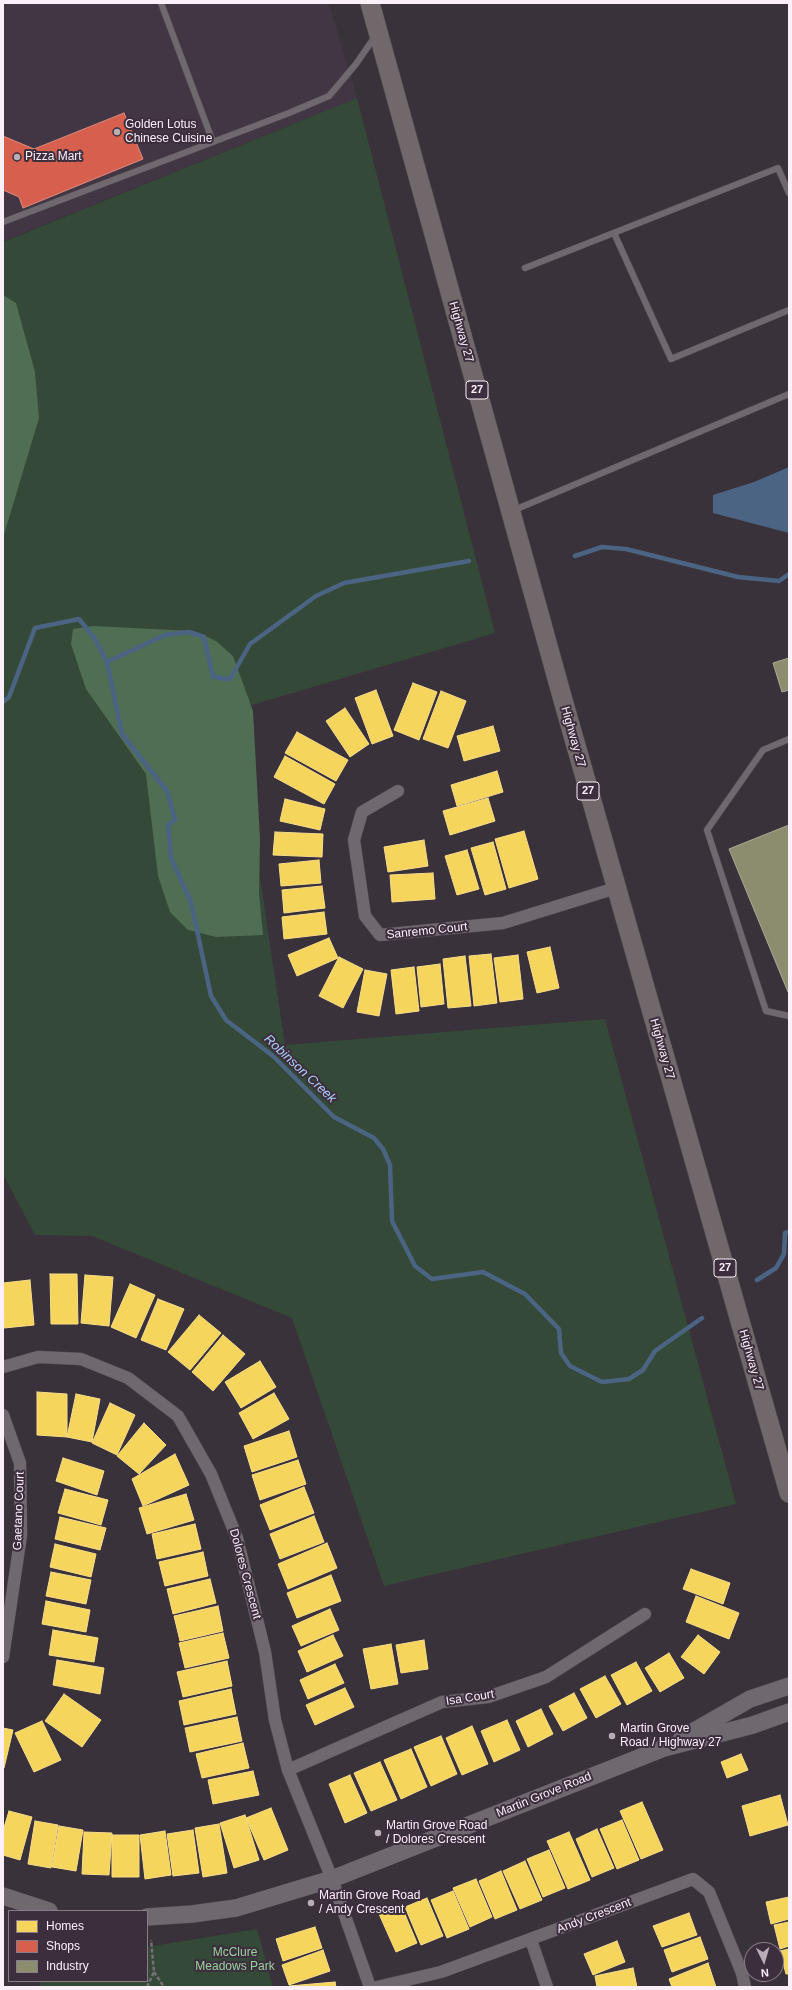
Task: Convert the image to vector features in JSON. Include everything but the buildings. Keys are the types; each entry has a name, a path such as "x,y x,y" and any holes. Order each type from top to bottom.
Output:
{"main road":[{"name":"Highway 27","path":"370,3 616,888 789,1493"}],"street":[{"name":"Sanremo Court","path":"398,790 362,812 354,840 364,916 380,935 503,923 616,888"},
{"name":"Dolores Crescent","path":"3,1367 38,1357 81,1359 128,1378 178,1416 211,1474 237,1538 265,1652 275,1720 288,1770 332,1879"},
{"name":"Gaetano Court","path":"3,1415 20,1463 21,1527 3,1657"},
{"name":"Isa Court","path":"288,1770 442,1702 488,1697 546,1676 645,1614"},
{"name":"Martin Grove Road","path":"664,1748 750,1699 789,1686"},
{"name":"Martin Grove Road","path":"148,1917 236,1908 332,1879 664,1748 753,1725 789,1712"},
{"path":"332,1879 370,1987"},
{"name":"Andy Crescent","path":"377,1987 441,1972 693,1879 709,1892 742,1973 745,1987"},
{"path":"3,1896 46,1910"},
{"path":"531,1940 547,1987"}],"lane":[{"path":"161,3 213,142"},
{"path":"3,222 289,113 329,96 356,64 378,32"},
{"path":"525,268 778,168 789,193"},
{"path":"614,233 671,359 789,310"},
{"path":"511,511 789,394"},
{"path":"789,739 763,750 707,830 766,1011 789,1016"}],"path":[{"path":"151,1940 154,1972 164,1987"},
{"path":"147,1987 154,1972"}],"shaded area":[{"path":"3,3 329,3 357,98 3,241"}],"green space":[{"path":"357,98 495,633 235,710 285,1045 605,1019 736,1504 384,1586 292,1318 92,1236 35,1235 3,1174 3,242"},
{"path":"3,295 16,303 35,372 39,418 3,538"},
{"path":"93,626 194,631 216,641 233,656 253,711 260,839 259,894 263,935 216,937 188,930 170,912 158,876 146,774 86,689 71,644 73,629"},
{"name":"McClure Meadows Park","path":"257,1929 273,1987 39,1987 41,1982 148,1982 148,1947"}],"water":[{"path":"789,467 789,533 713,513 713,495 754,482"}],"waterway":[{"path":"575,556 602,547 626,549 738,577 779,581 789,574"},
{"path":"107,662 165,635 189,632 204,637 213,677 230,679 250,644 316,596 344,583 469,561"},
{"name":"Robinson Creek","path":"3,702 9,697 35,628 79,619 95,639 107,662 122,734 167,791 175,820 168,825 171,858 191,902 211,996 226,1020 273,1056 334,1117 374,1138 383,1149 390,1165 392,1221 415,1266 432,1279 483,1272 525,1294 559,1329 561,1353 570,1366 602,1382 629,1379 643,1370 655,1351 702,1318"},
{"name":"Robinson Creek","path":"757,1280 776,1268 784,1254 785,1233 789,1232"}],"place":[{"name":"Golden Lotus Chinese Cuisine","path":"117,132"},
{"name":"Pizza Mart","path":"17,157"},
{"name":"Martin Grove Road / Highway 27","path":"612,1736"},
{"name":"Martin Grove Road / Dolores Crescent","path":"378,1833"},
{"name":"Martin Grove Road / Andy Crescent","path":"311,1903"}]}
